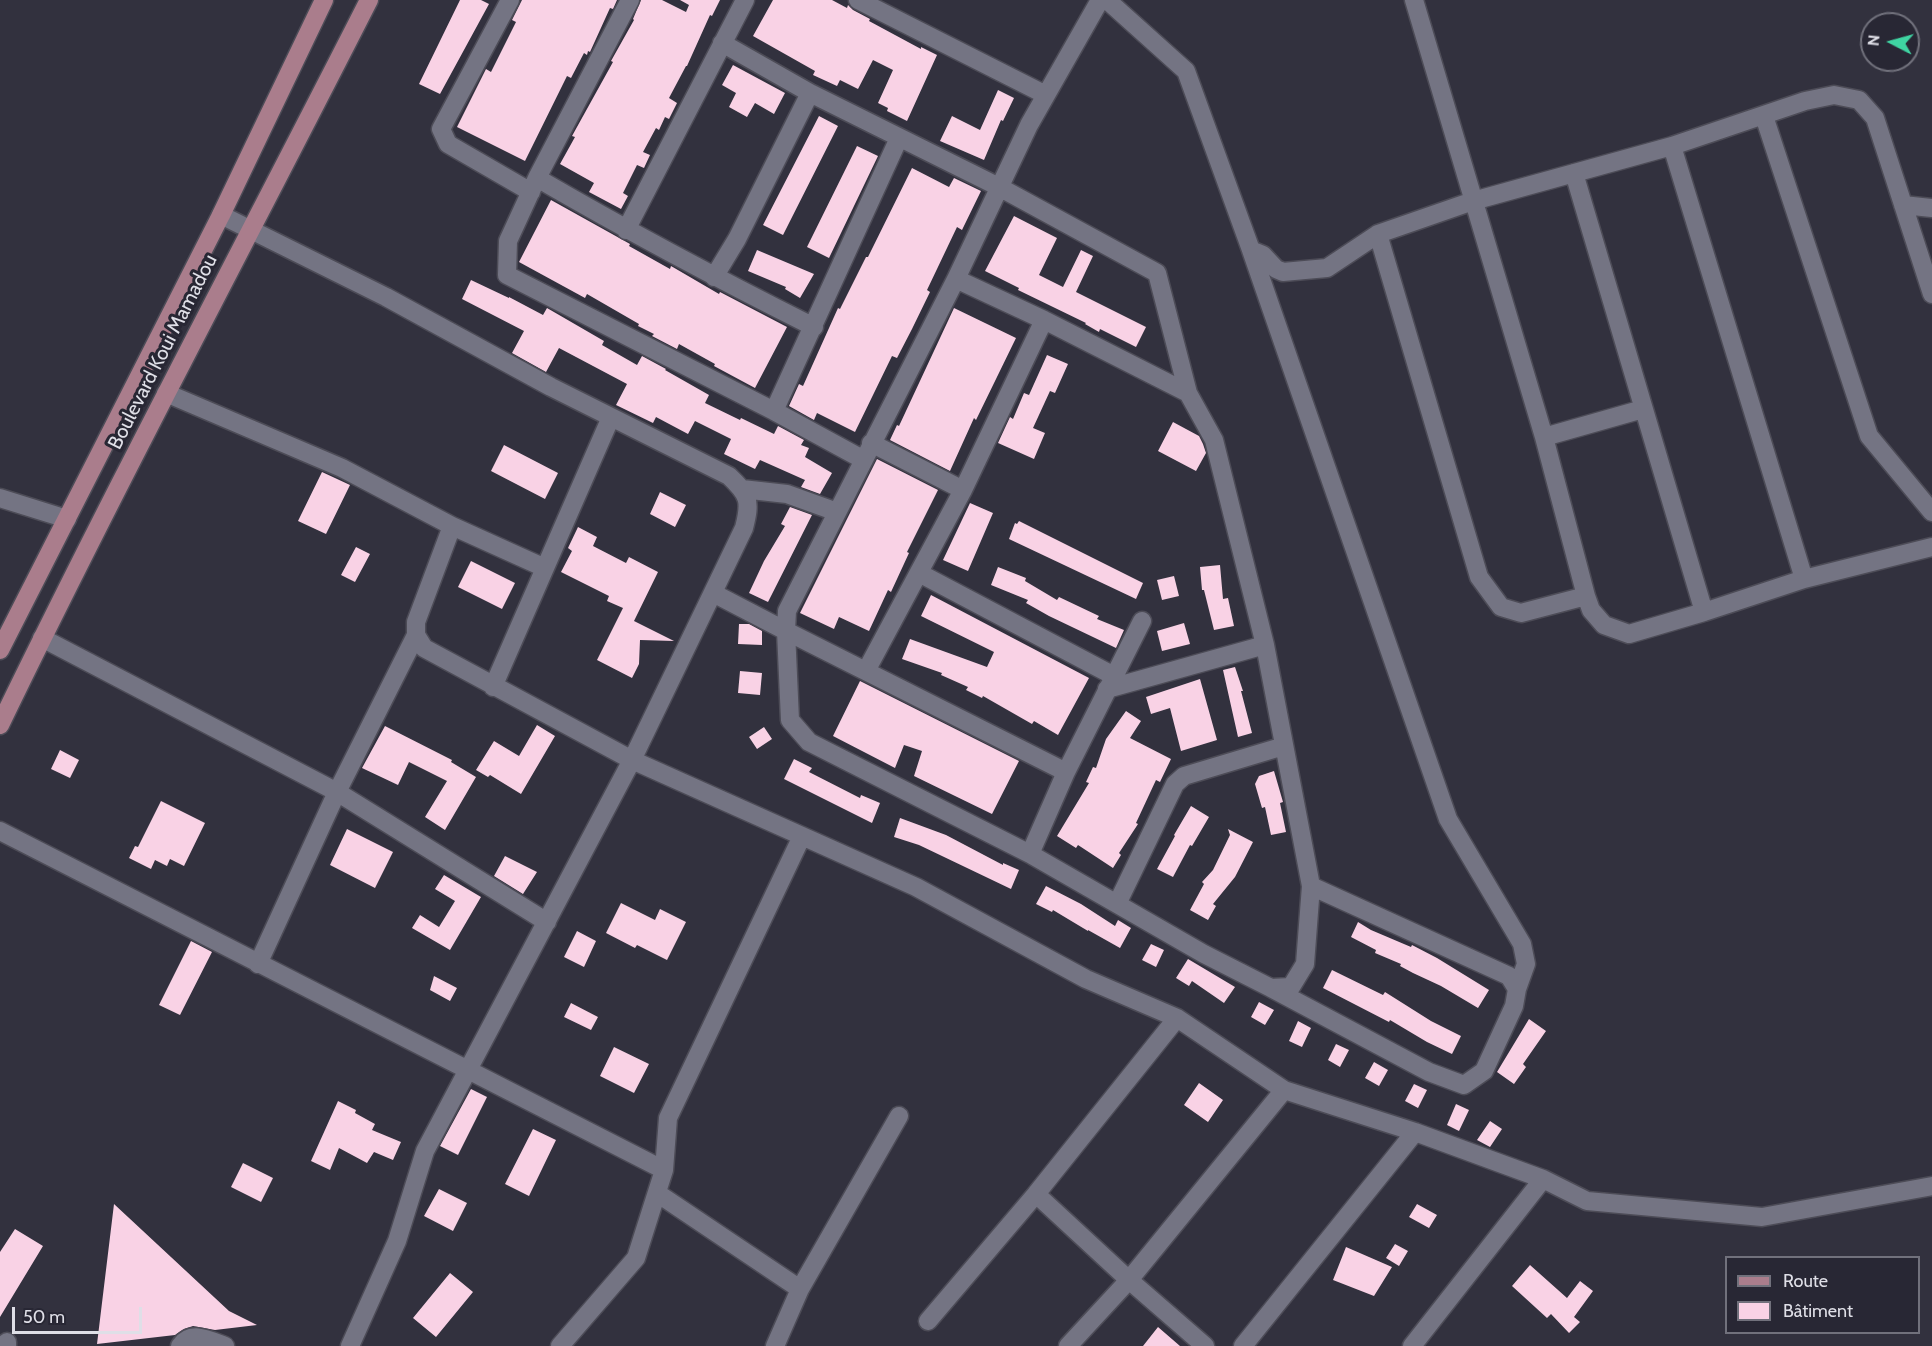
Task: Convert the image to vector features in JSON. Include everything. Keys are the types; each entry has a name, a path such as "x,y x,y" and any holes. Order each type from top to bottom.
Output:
{"main road":[{"name":"Boulevard Koui Mamadou","path":"0,650 220,215 324,0"},
{"name":"Boulevard Koui Mamadou","path":"0,725 166,393 252,231 369,0"}],"street":[{"path":"510,0 441,129 448,144 626,230 813,327"},
{"path":"630,0 534,185 508,241 507,274 774,411 963,490"},
{"path":"626,230 745,0"},
{"path":"858,0 1046,95"},
{"path":"1414,0 1544,437 1586,596 1591,610 1604,625 1629,634 1804,579 1932,547"},
{"path":"1097,2 1186,71 1251,250 1448,819 1522,945 1527,964 1517,988 1514,1006 1484,1071 1464,1085 1429,1072 1204,954 1030,854 809,742 790,720 787,611 956,279 1029,125 1097,2"},
{"path":"722,43 810,93 999,187 1157,273 1188,393 1214,440 1265,645 1311,886 1305,964 1291,987 1271,988"},
{"path":"714,277 737,240 810,93"},
{"path":"1251,250 1263,255 1276,269 1283,272 1327,268 1378,234 1473,201 1672,146 1805,101 1834,95 1859,100 1875,118 1932,294"},
{"path":"1764,116 1869,436 1932,512"},
{"path":"774,411 899,138"},
{"path":"1672,146 1804,579"},
{"path":"1574,173 1704,612"},
{"path":"1903,206 1932,208"},
{"path":"220,215 386,297 551,387 729,476 742,489 749,507 744,528 632,760 425,1151 397,1241 350,1346"},
{"path":"1378,234 1479,577 1501,607 1521,613 1586,596"},
{"path":"956,279 1044,320 1188,393"},
{"path":"866,671 963,490 1044,320"},
{"path":"166,393 342,468 452,526 545,568"},
{"path":"1544,437 1643,409"},
{"path":"493,687 611,417"},
{"path":"742,489 787,494 837,512"},
{"path":"0,498 67,519"},
{"path":"258,964 337,792 416,635 416,622 452,526"},
{"path":"919,573 1111,682 1265,645"},
{"path":"713,593 1066,772"},
{"path":"1030,854 1066,772 1142,621"},
{"path":"416,635 424,648 632,760 916,887 1086,979 1177,1018 1284,1090 1415,1132 1543,1179 1587,1201 1762,1217 1932,1186"},
{"path":"42,638 337,792 547,922"},
{"path":"1117,904 1175,784 1184,776 1284,746"},
{"path":"0,831 664,1170"},
{"path":"560,1346 636,1258 664,1170 668,1118 802,836"},
{"path":"1311,886 1509,976 1517,988"},
{"path":"928,1321 1036,1194 1177,1018"},
{"path":"1068,1346 1129,1280 1284,1090"},
{"path":"775,1346 800,1289 899,1116"},
{"path":"1243,1346 1415,1132"},
{"path":"1412,1346 1543,1179"},
{"path":"657,1193 800,1289"},
{"path":"1036,1194 1205,1346"},
{"path":"180,1346 185,1340 195,1336 225,1346"}],"building":[{"path":"460,0 481,0 489,4 440,94 419,84"},
{"path":"522,0 617,0 613,9 610,8 590,52 588,51 587,55 584,53 571,78 567,76 525,161 457,127 486,69 491,72 516,22 512,20"},
{"path":"641,0 662,0 686,12 689,5 680,0 720,0 712,16 710,15 687,66 669,98 677,103 669,119 665,117 659,130 656,128 643,152 650,155 644,168 637,165 623,193 628,196 621,209 589,192 594,183 560,164 575,137 572,136 634,20"},
{"path":"773,0 832,0 847,8 848,5 870,19 869,21 937,55 907,121 887,111 888,108 878,103 893,70 873,60 858,89 840,80 837,86 813,75 815,71 753,36"},
{"path":"733,65 785,93 774,114 755,103 747,117 729,107 736,93 722,85"},
{"path":"998,90 1014,98 1003,121 1001,120 984,160 940,141 952,116 980,130"},
{"path":"819,116 838,126 783,235 763,225"},
{"path":"857,146 878,156 829,258 807,247"},
{"path":"912,168 949,187 954,178 981,191 962,230 957,227 927,290 930,292 912,329 897,358 892,356 855,432 817,413 814,420 789,406 799,384 803,386 838,308 840,309 868,257"},
{"path":"551,200 670,269 671,266 719,294 720,292 787,327 755,388 679,344 677,349 652,336 654,334 638,326 639,324 587,294 585,298 519,262"},
{"path":"1014,216 1057,238 1039,275 1063,287 1081,250 1093,256 1076,292 1146,327 1136,347 1100,329 1099,332 1086,323 985,271"},
{"path":"757,250 814,274 800,298 785,289 786,287 748,271"},
{"path":"471,280 543,315 547,308 604,341 602,345 637,365 642,356 709,395 705,403 740,420 741,418 774,434 778,426 804,440 801,445 809,448 805,457 832,473 820,494 801,487 805,480 760,460 755,469 724,454 731,439 695,421 688,434 656,417 653,423 616,405 627,384 559,348 546,372 512,353 524,331 462,299"},
{"path":"954,308 1016,338 976,420 974,418 950,471 890,440 897,425 899,426"},
{"path":"1047,355 1068,364 1055,393 1050,391 1033,428 1045,433 1034,459 998,443 1010,417 1013,419 1024,393 1029,395"},
{"path":"1173,422 1199,436 1203,444 1206,453 1196,471 1158,451"},
{"path":"504,445 558,473 545,499 491,471"},
{"path":"877,459 938,490 907,552 909,553 891,592 888,590 869,631 839,617 834,629 800,613"},
{"path":"322,472 350,485 326,534 298,521"},
{"path":"660,492 686,505 675,527 650,514"},
{"path":"970,503 993,513 968,571 943,560"},
{"path":"790,507 812,515 768,602 749,593 764,561 785,526 781,524"},
{"path":"1019,521 1143,583 1136,599 1009,539 1015,523"},
{"path":"578,527 597,537 593,546 626,563 629,557 658,572 634,621 674,641 640,640 639,664 632,678 597,660 623,608 607,601 609,596 561,572 572,551 568,548"},
{"path":"356,547 370,554 355,582 341,575"},
{"path":"471,561 515,583 502,609 458,587"},
{"path":"1220,565 1223,599 1228,598 1234,626 1214,630 1204,590 1202,590 1200,567"},
{"path":"998,567 1026,578 1025,581 1057,600 1059,597 1099,616 1097,619 1124,630 1116,648 1049,616 1026,603 1028,600 991,585"},
{"path":"1174,576 1179,596 1162,600 1157,580"},
{"path":"931,595 1089,678 1058,735 1034,721 1032,724 983,696 982,698 966,690 968,687 941,675 942,673 902,659 910,639 987,667 994,652 921,616"},
{"path":"1184,623 1190,644 1162,651 1157,631"},
{"path":"739,624 749,624 762,631 762,645 738,644"},
{"path":"1235,667 1252,733 1238,737 1223,670"},
{"path":"740,671 762,673 760,695 738,693"},
{"path":"1200,679 1217,740 1181,751 1170,708 1151,714 1146,697"},
{"path":"860,681 1019,761 992,814 914,776 922,751 904,745 895,768 833,736"},
{"path":"1126,711 1141,721 1130,738 1171,759 1160,782 1156,780 1136,823 1138,824 1119,853 1121,855 1113,868 1078,845 1076,848 1057,836 1089,783 1086,782 1093,767 1096,768 1106,739"},
{"path":"537,725 555,736 521,794 490,775 488,777 476,770 494,741 519,756"},
{"path":"385,726 452,760 451,762 476,777 445,830 425,817 447,781 409,762 398,785 362,768"},
{"path":"764,727 772,739 757,749 749,737"},
{"path":"60,750 79,760 70,778 51,769"},
{"path":"794,759 812,768 809,772 860,798 861,795 880,803 872,823 784,779"},
{"path":"1274,771 1283,802 1280,803 1286,832 1271,835 1265,807 1262,808 1255,784 1259,776"},
{"path":"161,801 205,823 184,866 170,859 167,866 155,860 151,869 129,858 135,846 138,847"},
{"path":"1191,806 1209,817 1192,846 1190,845 1173,877 1157,869"},
{"path":"900,818 946,835 1003,865 1003,863 1019,870 1011,889 919,845 894,837"},
{"path":"347,829 393,852 375,888 330,865"},
{"path":"1228,829 1253,842 1235,877 1213,904 1216,906 1208,920 1190,910 1204,884 1202,882 1213,870 1230,835"},
{"path":"505,856 537,872 523,894 494,876"},
{"path":"444,875 481,897 450,950 412,928 420,915 439,927 455,901 435,889"},
{"path":"1046,886 1081,904 1115,926 1118,920 1131,928 1120,948 1053,910 1052,912 1036,904"},
{"path":"621,903 655,920 660,909 686,922 667,960 637,945 635,948 606,933"},
{"path":"1358,922 1371,930 1411,947 1412,945 1489,990 1478,1008 1441,986 1400,966 1401,964 1375,953 1376,950 1351,937"},
{"path":"577,931 596,941 584,967 564,957"},
{"path":"191,941 212,952 180,1015 159,1005"},
{"path":"1151,944 1164,950 1156,967 1142,960"},
{"path":"1188,959 1235,987 1224,1003 1192,981 1189,986 1176,978"},
{"path":"1332,970 1383,995 1385,992 1431,1021 1461,1036 1452,1054 1390,1020 1389,1022 1323,988"},
{"path":"434,976 457,988 450,1001 430,990"},
{"path":"1259,1002 1274,1010 1265,1025 1251,1017"},
{"path":"571,1003 598,1017 591,1030 564,1017"},
{"path":"1529,1019 1546,1031 1523,1064 1526,1067 1514,1084 1497,1072"},
{"path":"1298,1021 1311,1028 1302,1047 1289,1041"},
{"path":"1336,1044 1349,1050 1340,1067 1328,1060"},
{"path":"614,1047 649,1064 634,1093 600,1076"},
{"path":"1374,1062 1388,1070 1379,1086 1365,1078"},
{"path":"1199,1083 1223,1100 1208,1122 1184,1105"},
{"path":"1414,1084 1427,1090 1418,1108 1405,1101"},
{"path":"471,1089 487,1097 458,1155 440,1146"},
{"path":"338,1101 356,1110 355,1113 375,1124 372,1130 401,1142 393,1160 374,1152 367,1163 339,1148 330,1170 311,1161"},
{"path":"1456,1104 1469,1110 1459,1131 1447,1125"},
{"path":"1490,1121 1502,1129 1490,1147 1477,1140"},
{"path":"533,1129 556,1140 529,1196 505,1184"},
{"path":"243,1163 273,1178 261,1202 231,1187"},
{"path":"439,1189 467,1203 453,1231 424,1216"},
{"path":"114,1204 229,1311 257,1325 215,1330 193,1326 175,1335 97,1344"},
{"path":"1417,1204 1437,1215 1429,1228 1409,1217"},
{"path":"15,1229 43,1246 0,1317 0,1252"},
{"path":"1395,1244 1408,1251 1399,1266 1386,1258"},
{"path":"1346,1247 1392,1267 1374,1296 1333,1280"},
{"path":"1530,1265 1567,1298 1580,1281 1593,1291 1574,1317 1580,1322 1569,1333 1551,1314 1547,1318 1512,1286"},
{"path":"450,1273 473,1292 436,1337 413,1318"},
{"path":"1158,1327 1180,1346 1143,1346"}]}
